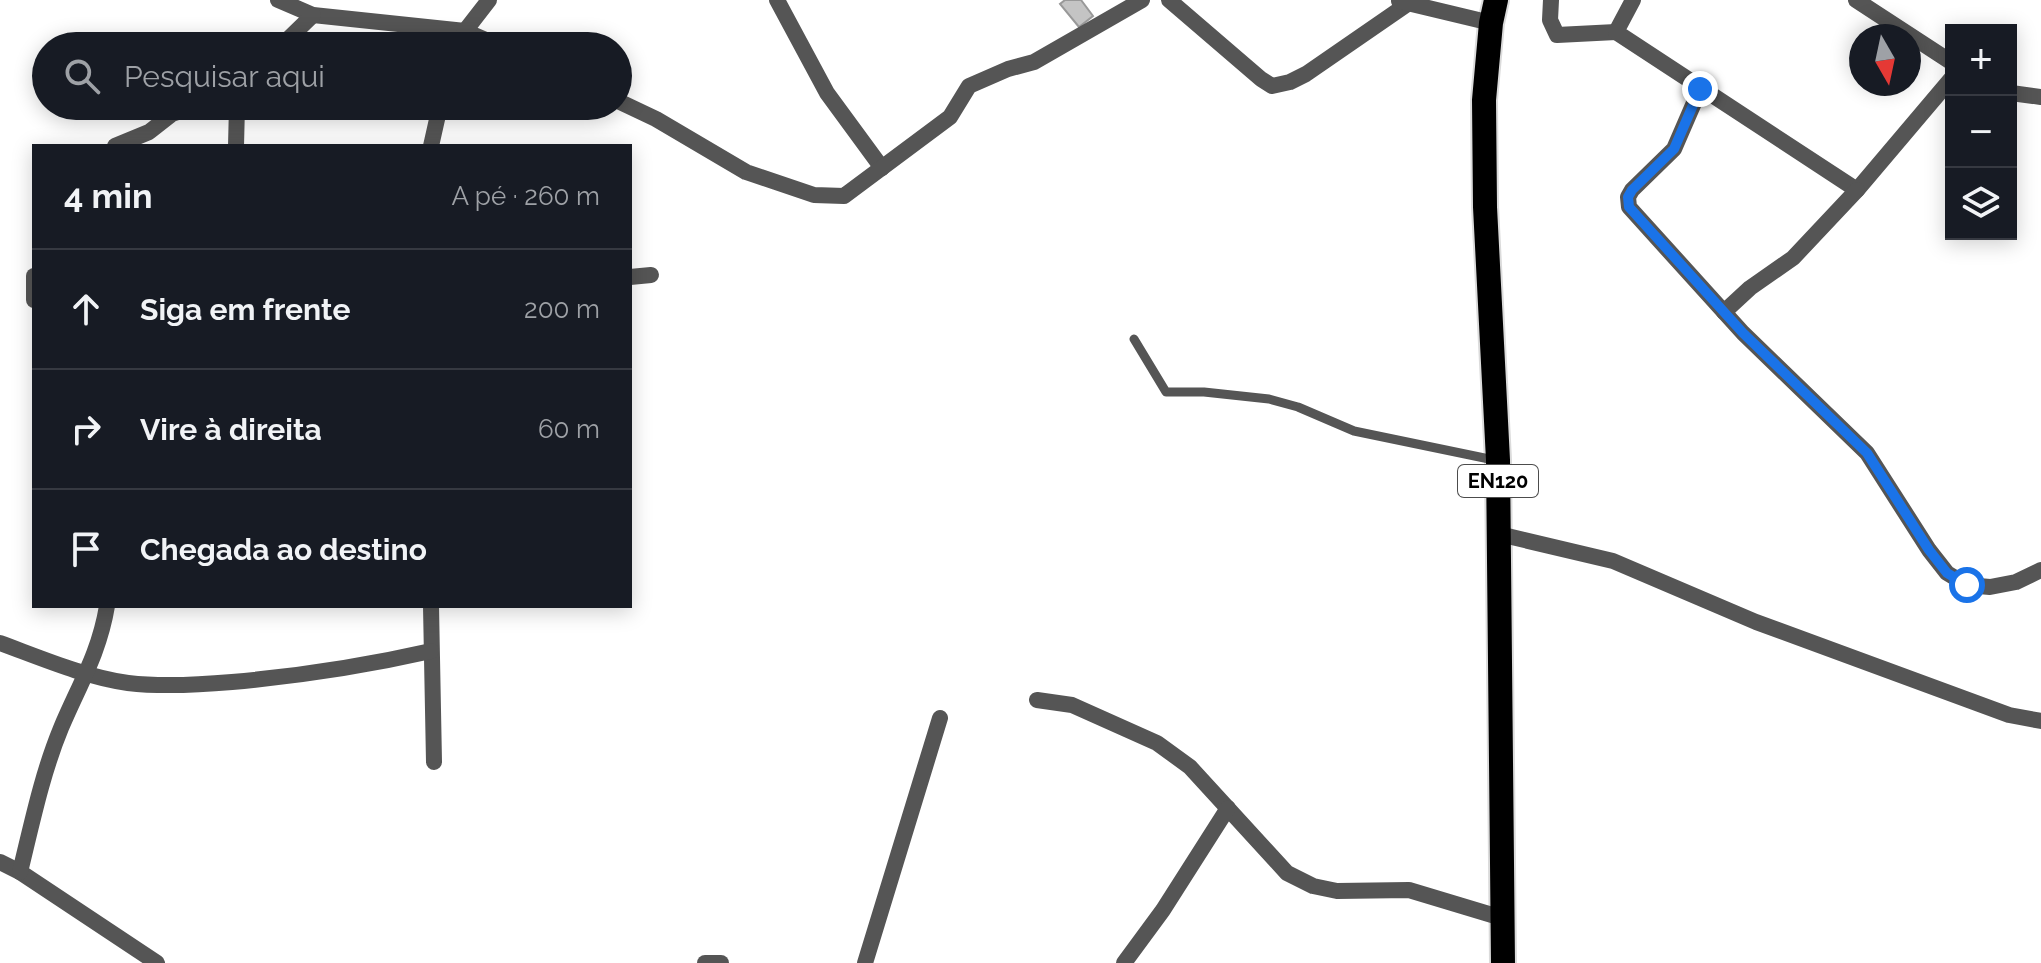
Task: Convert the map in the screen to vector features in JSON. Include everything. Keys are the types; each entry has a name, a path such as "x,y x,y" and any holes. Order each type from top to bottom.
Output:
{"highway":[{"name":"EN120","path":"1494,11 1484,100 1484,146 1498,460 1503,963"}],"street":[{"path":"278,0 313,15 424,32"},
{"path":"467,32 489,0"},
{"path":"777,0 827,93 882,168"},
{"path":"632,108 746,172 814,195 844,196 950,117 969,86 1008,69 1034,62 1142,0"},
{"path":"1169,0 1272,86 1306,74 1402,2 1494,11"},
{"path":"1551,0 1550,20 1557,35 1616,32 1857,190"},
{"path":"1616,32 1633,0"},
{"path":"1856,0 1945,58"},
{"path":"295,32 313,15"},
{"path":"1724,312 1750,288 1793,258 1857,190 1945,86"},
{"path":"1700,89 1674,149 1632,190 1628,203 1724,312 1867,453 1947,573 1967,585 1990,587 2016,582 2041,570"},
{"path":"2017,94 2041,97"},
{"path":"120,144 149,132 164,120"},
{"path":"236,144 237,120"},
{"path":"431,144 437,120"},
{"path":"632,277 651,275"},
{"path":"1499,534 1613,561 1756,622 2009,715 2041,721"},
{"path":"20,872 46,768 88,673 107,608"},
{"path":"431,608 434,762"},
{"path":"0,643 127,683 204,684 289,676 431,651"},
{"path":"1037,700 1072,705 1157,743 1190,767 1287,873 1313,886 1337,891 1409,890 1502,918"},
{"path":"865,963 940,718"},
{"path":"1124,963 1163,910 1228,808"},
{"path":"0,862 20,872 157,963"},
{"path":"705,963 721,963"}],"lane":[{"path":"1134,339 1166,392 1269,399 1298,407 1354,431 1498,460"}],"building":[{"path":"1065,0 1081,0 1093,16 1079,27 1060,4"}],"route":[{"path":"1700,89 1674,149 1632,190 1628,197 1629,207 1743,333 1867,453 1929,550 1947,573 1967,585"}]}
